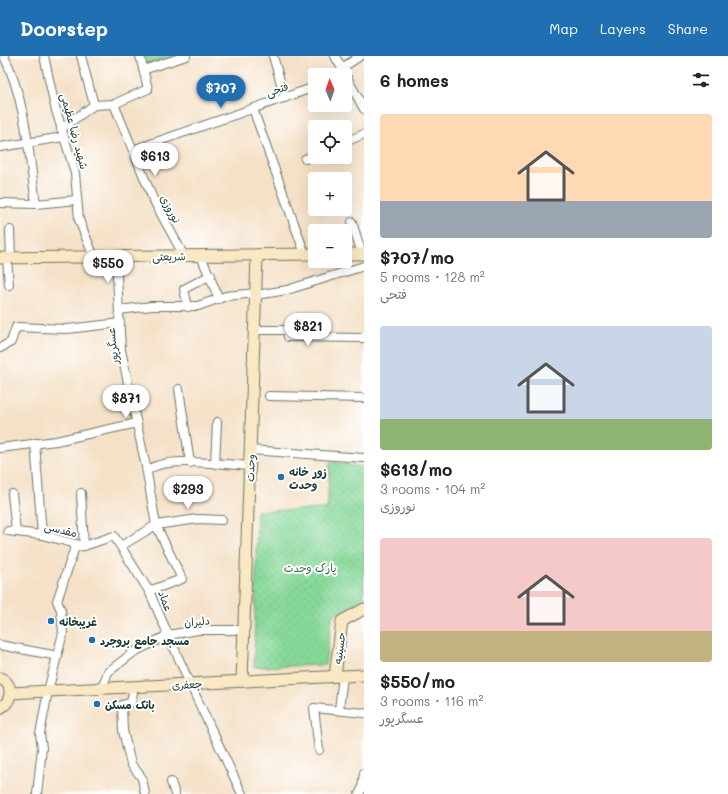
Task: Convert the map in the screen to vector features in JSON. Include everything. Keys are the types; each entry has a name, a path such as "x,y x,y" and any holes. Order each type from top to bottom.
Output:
{"street":[{"path":"4,56 17,93 28,144 36,204"},
{"name":"شهید رضا عظیمی","path":"44,56 62,134 75,173 79,220 94,257"},
{"path":"81,56 94,105"},
{"path":"0,147 28,144 62,134 94,105 114,104 148,89 140,56"},
{"path":"143,70 186,56"},
{"path":"273,56 285,98"},
{"path":"335,56 342,68 360,56"},
{"path":"352,87 364,108"},
{"name":"فتحی","path":"133,150 308,90"},
{"name":"نوروزی","path":"114,104 153,199 184,256"},
{"path":"253,109 308,249"},
{"path":"352,139 364,134"},
{"path":"0,203 36,204 77,200"},
{"path":"352,222 363,254 352,254"},
{"path":"9,285 6,258 10,230"},
{"name":"شریعتی","path":"6,258 308,254"},
{"name":"وحدت","path":"242,681 257,255"},
{"path":"201,256 211,275 219,298"},
{"name":"عسگرپور","path":"116,257 121,350 147,471 156,525"},
{"path":"119,310 152,306 198,306 219,298 287,290 364,266"},
{"path":"188,307 184,289 211,275"},
{"path":"0,348 12,342 16,327 67,329 120,323"},
{"path":"255,330 288,330 288,337 364,338"},
{"path":"179,389 190,463"},
{"path":"269,396 364,398"},
{"path":"0,448 56,441 137,422"},
{"path":"215,464 217,422"},
{"path":"35,443 42,535"},
{"path":"250,450 364,458"},
{"path":"147,471 157,464 174,462 250,466"},
{"path":"37,794 42,748 40,734 48,691 64,633 61,610 57,601 75,547 84,546 81,493"},
{"name":"مقدسی","path":"12,494 12,531 42,535 84,546 114,536 121,546"},
{"path":"149,591 121,546 156,525 198,519 222,520"},
{"name":"عماد","path":"156,525 182,579 149,591 168,636 242,794"},
{"name":"حسینیه","path":"339,676 342,621 364,609"},
{"name":"دلیران","path":"102,688 108,672 134,652 168,636 198,630 244,630"},
{"path":"0,644 58,656"},
{"name":"جعفری","path":"10,693 364,675"},
{"path":"339,676 339,710"},
{"path":"0,678 7,683 10,693 7,702 0,708"},
{"path":"134,687 131,703 122,705 122,731 131,764 142,778 145,794"},
{"path":"319,750 314,708 364,713"},
{"path":"359,794 362,789 364,773"},
{"path":"171,782 175,794"}],"green space":[{"path":"144,56 174,56 148,64"},
{"name":"پارک وحدت","path":"330,462 364,467 364,598 332,617 325,665 254,667 257,511 327,509"}],"place":[{"name":"زور خانه وحدت","path":"281,477"},
{"name":"غریبخانه","path":"51,621"},
{"name":"مسجد جامع بروجرد","path":"92,640"},
{"name":"بانک مسکن","path":"97,704"}]}
